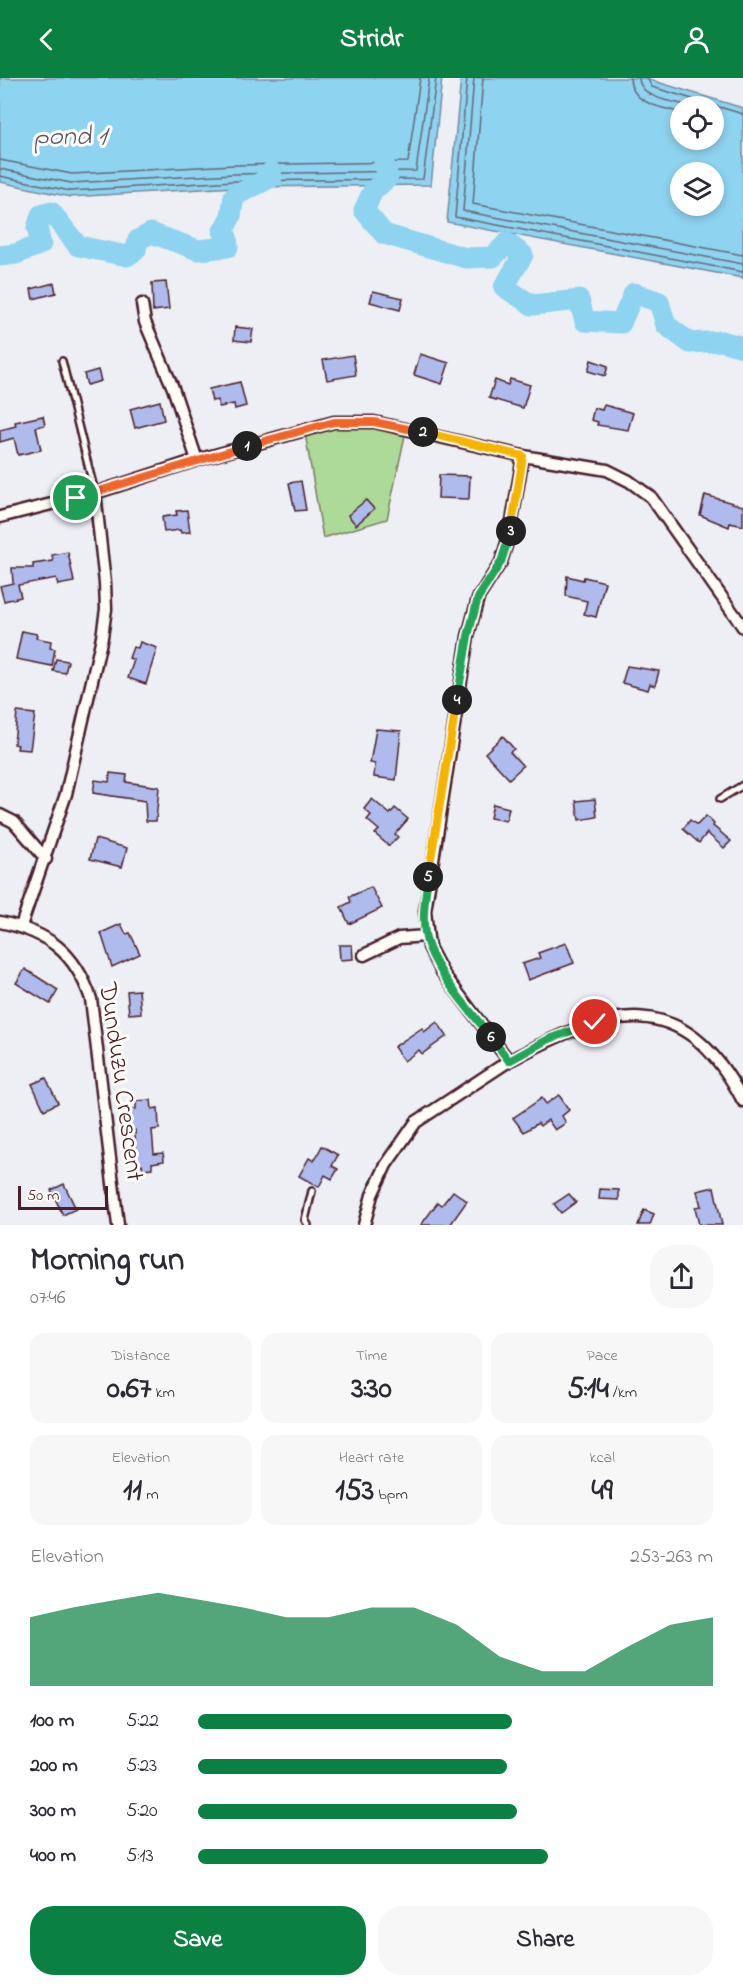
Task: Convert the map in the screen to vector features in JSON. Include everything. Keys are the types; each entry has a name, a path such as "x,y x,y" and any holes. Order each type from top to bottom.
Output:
{"street":[{"path":"142,304 145,322 173,388 197,460"},
{"path":"0,517 95,493 197,460 334,422 353,421 420,431 523,456 607,470 629,481 651,497 743,627"},
{"path":"509,1061 442,972 429,947 426,936 427,888 468,636 478,598 501,562 510,533 523,456"},
{"path":"21,926 46,859 78,751 106,609 95,493"},
{"path":"0,814 14,822 46,859"},
{"name":"Dunduzu Crescent","path":"0,922 21,926 47,938 69,955 84,978 91,999 118,1225"},
{"path":"364,955 399,938 426,936"},
{"path":"364,1225 372,1195 386,1165 416,1122 509,1061 547,1040 595,1022 616,1016 640,1015 667,1021 688,1032 731,1077 743,1101"}],"lane":[{"path":"62,361 95,493"},
{"path":"720,799 743,784"},
{"path":"308,1225 305,1220 312,1191"}],"green space":[{"path":"341,424 406,431 387,519 323,538 305,433"}],"water":[{"name":"pond 1","path":"0,78 442,78 431,185 235,187 70,197 0,182"},
{"path":"461,78 644,78 703,96 670,96 670,150 724,150 724,102 743,108 743,278 447,222"}],"building":[{"path":"166,282 169,309 153,311 152,283"},
{"path":"54,283 56,293 33,299 31,289"},
{"path":"373,291 403,298 400,310 370,302"},
{"path":"235,327 253,329 251,342 234,340"},
{"path":"420,354 449,363 442,384 414,375"},
{"path":"353,355 356,375 327,380 323,360"},
{"path":"591,360 608,366 605,376 588,371"},
{"path":"98,370 101,381 87,385 84,374"},
{"path":"510,379 530,385 523,408 489,398 495,380 508,385"},
{"path":"240,382 246,406 235,409 234,404 219,407 218,400 212,401 209,389"},
{"path":"160,401 164,420 135,428 130,409"},
{"path":"604,405 633,413 628,430 597,425 598,422 591,420 594,408 602,410"},
{"path":"43,416 45,425 36,427 41,450 18,455 14,438 0,442 0,430 16,426 15,422"},
{"path":"439,475 470,476 469,499 438,498"},
{"path":"301,481 306,510 295,511 289,483"},
{"path":"705,495 743,506 743,526 730,523 729,527 700,515"},
{"path":"366,500 374,509 356,525 348,515"},
{"path":"187,510 190,532 181,533 180,530 164,532 162,517 177,515 176,511"},
{"path":"68,552 74,582 58,585 56,578 18,585 21,597 4,601 0,586 13,583 12,568 33,568 33,564 53,561 52,555"},
{"path":"567,576 605,582 596,617 584,614 587,601 566,596"},
{"path":"22,631 37,634 36,638 51,641 50,648 55,649 52,666 16,659"},
{"path":"140,642 157,648 146,684 128,678 134,660 129,658 133,647 138,648"},
{"path":"56,659 68,661 65,673 53,671"},
{"path":"627,666 659,671 655,686 650,684 648,690 622,683"},
{"path":"17,712 35,714 30,750 17,749 18,745 14,744"},
{"path":"376,729 401,731 396,780 374,777 375,764 370,763"},
{"path":"503,736 514,749 510,752 523,766 509,779 485,753"},
{"path":"110,773 127,775 126,782 159,787 156,821 146,821 145,801 93,793 95,780 109,782"},
{"path":"372,799 390,814 395,808 408,819 395,834 398,837 389,846 375,834 379,830 367,820 371,815 364,809"},
{"path":"595,799 597,817 579,820 576,801"},
{"path":"493,804 509,808 506,821 490,818"},
{"path":"706,816 714,824 713,826 731,841 724,848 707,833 699,843 683,829 690,820 697,825"},
{"path":"95,839 127,848 122,867 90,859"},
{"path":"371,887 382,908 349,924 341,907 351,902 349,897"},
{"path":"121,924 126,934 130,933 140,954 112,967 101,933"},
{"path":"566,943 574,963 528,980 522,964 540,958 538,953"},
{"path":"339,945 352,945 353,959 340,960"},
{"path":"25,969 58,990 50,1004 16,983"},
{"path":"139,990 141,1013 129,1014 127,991"},
{"path":"437,1022 447,1036 422,1054 419,1050 404,1061 394,1047 422,1028 424,1032"},
{"path":"46,1078 58,1103 44,1110 32,1084"},
{"path":"559,1095 569,1110 562,1116 566,1123 555,1130 548,1120 524,1132 513,1118 542,1098 546,1104"},
{"path":"151,1100 152,1109 158,1108 159,1129 152,1130 154,1154 163,1153 164,1161 152,1163 152,1168 143,1169 142,1164 136,1165 135,1130 127,1130 126,1110 136,1109 136,1101"},
{"path":"322,1146 338,1155 332,1166 338,1169 332,1179 325,1175 319,1187 299,1176 309,1158 314,1161"},
{"path":"64,1184 76,1209 63,1215 51,1190"},
{"path":"714,1187 722,1225 699,1225 695,1207 701,1206 697,1191"},
{"path":"600,1189 619,1190 619,1200 599,1199"},
{"path":"453,1191 467,1201 450,1225 421,1225 438,1202 442,1205"},
{"path":"569,1194 576,1202 561,1213 554,1204"},
{"path":"644,1210 654,1214 650,1225 638,1225"}],"waterway":[{"path":"384,163 388,177 373,191 364,210 384,234 466,258 493,257 507,243 523,255 504,287 532,305 579,300 585,321 621,323 634,293 659,302 666,325 690,343 721,341 743,347"},
{"path":"0,256 16,254 41,244 37,228 41,215 51,212 78,246 127,256 136,250 138,240 151,233 198,250 228,247 227,237 223,231 231,216 234,196 272,177 271,172"}],"route":[{"path":"76,498 197,460 334,422 374,422 523,456 510,533 501,562 478,598 468,636 427,888 426,936 442,972 509,1061 547,1040 595,1022"}]}
